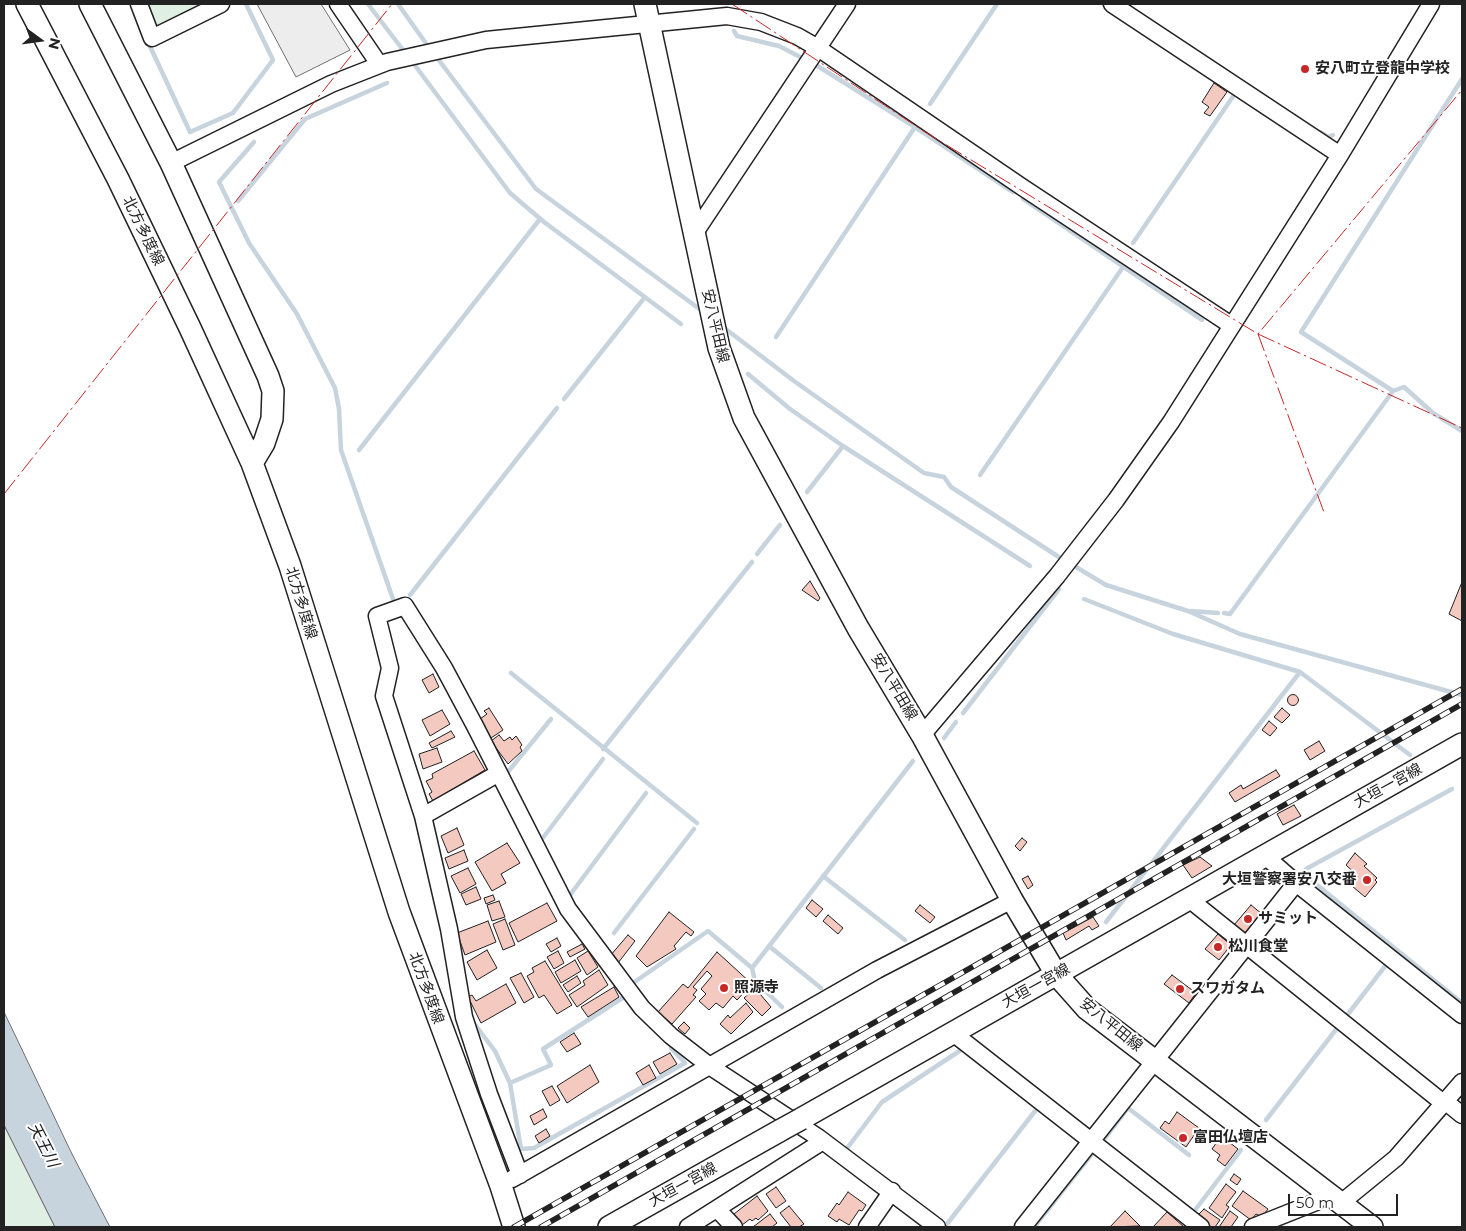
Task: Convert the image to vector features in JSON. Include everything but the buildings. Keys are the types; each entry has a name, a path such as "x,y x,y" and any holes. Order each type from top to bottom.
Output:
{"main road":[{"name":"北方多度線","path":"27,4 122,187 252,463 290,566 399,912 430,1000 501,1186 514,1227"},
{"path":"90,4 172,163 261,356 271,384 274,408 272,419 266,438 252,463"},
{"name":"安八平田線","path":"647,13 719,348 741,411 768,467 858,628 922,735 1012,900 1056,974 1087,1009 1372,1227"},
{"name":"大垣一宮線","path":"609,1227 1462,744"}],"street":[{"path":"139,4 152,38 221,4"},
{"path":"338,4 379,64"},
{"path":"694,234 848,4"},
{"path":"1112,4 1340,155"},
{"path":"922,735 1058,576 1171,422 1340,155 1431,4"},
{"path":"172,163 331,84 379,64 486,40 647,13 727,16 761,22 797,36 818,48 1022,187 1232,325"},
{"path":"520,1175 489,1094 464,1017 449,929 423,816 384,696 390,668 377,616 404,606 444,668 568,909 589,941 642,1008 671,1036 710,1067 823,1141 892,1191 937,1227"},
{"path":"423,816 499,773"},
{"path":"1264,855 1296,883 1462,1015"},
{"path":"1023,1227 1248,947 1296,883"},
{"path":"1189,899 1462,1115"},
{"path":"501,1186 877,970 1012,900"},
{"path":"953,1033 1201,1227"},
{"path":"1253,1227 1332,1197 1396,1158 1462,1082"},
{"path":"688,1227 823,1141"},
{"path":"867,1227 892,1191"},
{"path":"717,1209 734,1227"}],"green space":[{"path":"143,4 207,4 154,32"},
{"path":"4,1125 55,1227 4,1227"}],"shaded area":[{"path":"257,4 321,4 350,50 296,77"}],"water":[{"name":"天王川","path":"4,1012 72,1154 110,1227 55,1227 4,1125"}],"waterway":[{"path":"148,42 190,132 233,113 273,60 246,4"},
{"path":"368,4 406,54"},
{"path":"398,4 430,49"},
{"path":"930,104 997,4"},
{"path":"734,31 737,36 779,46 806,60"},
{"path":"435,55 536,189 705,313"},
{"path":"411,60 510,193 544,222 681,324"},
{"path":"816,65 915,127 1013,192"},
{"path":"1393,391 1301,332 1462,79"},
{"path":"238,201 305,119 387,83"},
{"path":"1133,243 1236,92"},
{"path":"776,337 915,127"},
{"path":"1320,132 1328,137 1333,135"},
{"path":"254,142 219,182 249,243 297,314 335,388 339,409 341,450 393,599"},
{"path":"1023,199 1202,320"},
{"path":"359,450 540,219"},
{"path":"980,475 1123,267"},
{"path":"564,399 645,297"},
{"path":"723,327 794,381 924,473 944,477 951,487 1065,561"},
{"path":"748,374 790,409 843,446 1030,566"},
{"path":"1224,613 1230,614 1393,391 1404,387 1433,413 1462,431"},
{"path":"410,595 557,408"},
{"path":"807,492 843,446"},
{"path":"757,554 780,525"},
{"path":"603,749 752,562"},
{"path":"1071,564 1106,585 1188,611 1240,634 1462,695"},
{"path":"963,713 1059,589"},
{"path":"1084,599 1173,634 1300,672 1410,755"},
{"path":"1191,611 1218,613"},
{"path":"1106,922 1300,672"},
{"path":"511,673 697,823"},
{"path":"507,773 551,719"},
{"path":"944,738 956,722"},
{"path":"542,839 603,759"},
{"path":"633,983 708,931 752,968 913,761"},
{"path":"1452,789 1306,869 1306,876 1462,1003"},
{"path":"570,895 646,793"},
{"path":"614,933 694,829"},
{"path":"823,876 905,940"},
{"path":"769,946 821,988"},
{"path":"1345,1018 1386,965"},
{"path":"752,968 755,981 782,1007"},
{"path":"624,997 543,1049 551,1065 510,1083 521,1149 534,1148 685,1063 671,1048"},
{"path":"473,1022 495,1051 510,1083"},
{"path":"1266,1120 1338,1027"},
{"path":"848,1147 882,1102 964,1048"},
{"path":"947,1224 1039,1106"},
{"path":"1102,1142 1128,1108 1189,1155"},
{"path":"1034,1227 1095,1150"},
{"path":"1192,1214 1241,1150"}],"railway":[{"path":"514,1227 1462,689"},
{"path":"541,1227 1462,704"}],"power":[{"path":"4,494 392,4"},
{"path":"732,4 925,132 1258,334 1462,90"},
{"path":"1258,334 1462,428"},
{"path":"1258,334 1325,515"}],"place":[{"name":"安八町立登龍中学校","path":"1305,69"},
{"name":"大垣警察署安八交番","path":"1367,880"},
{"name":"サミット","path":"1248,919"},
{"name":"松川食堂","path":"1218,947"},
{"name":"照源寺","path":"724,988"},
{"name":"スワガタム","path":"1180,989"},
{"name":"富田仏壇店","path":"1183,1138"}]}
